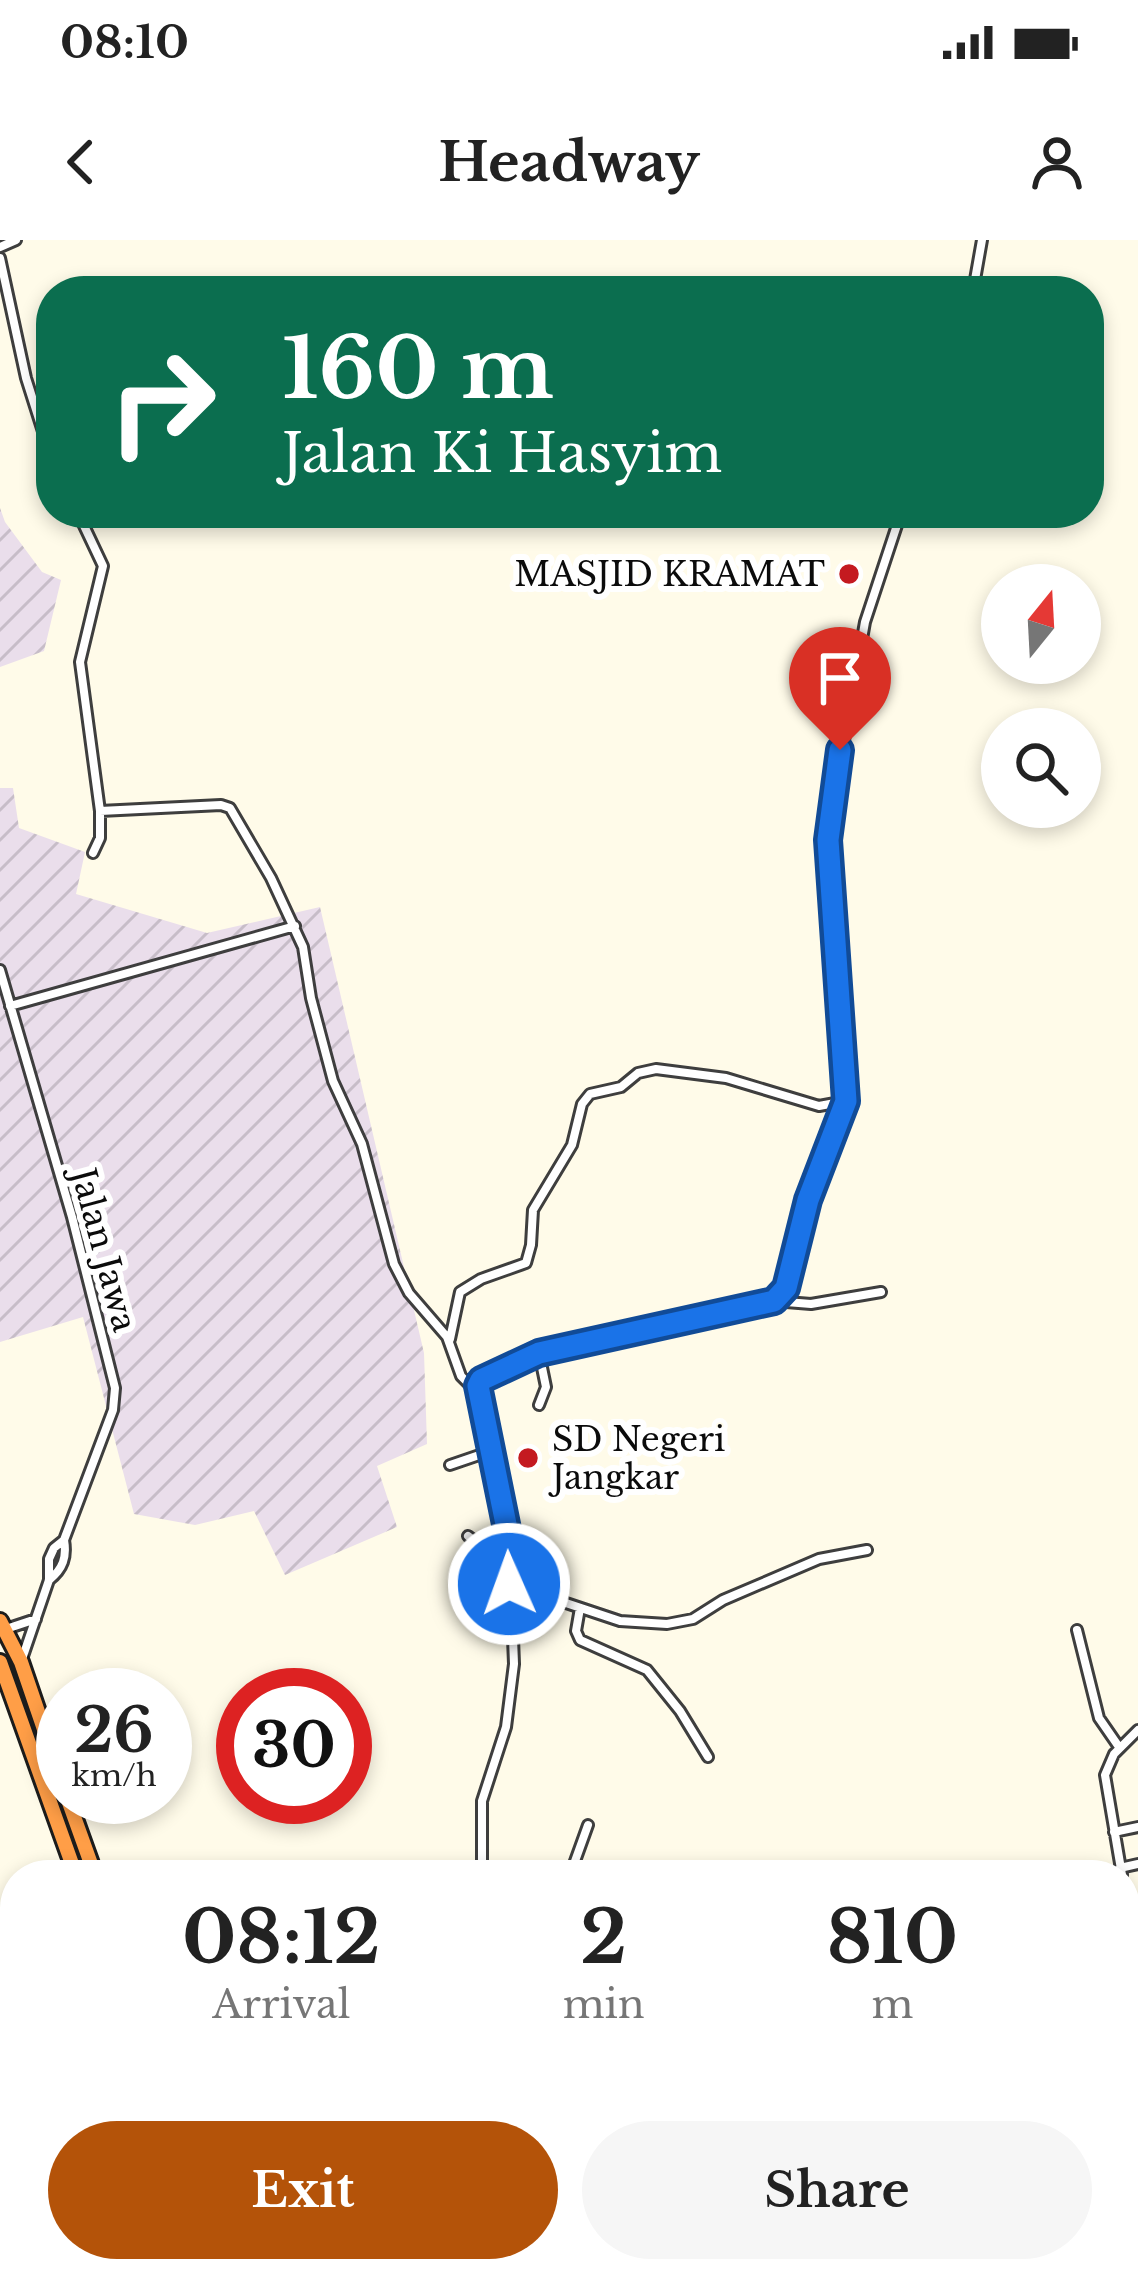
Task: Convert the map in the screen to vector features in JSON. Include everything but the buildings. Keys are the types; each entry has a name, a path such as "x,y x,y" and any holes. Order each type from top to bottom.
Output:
{"highway":[{"path":"3,1625 36,1706"},
{"path":"0,1662 71,1860"},
{"path":"77,1824 90,1860"}],"street":[{"path":"0,247 16,240"},
{"path":"976,276 982,240"},
{"path":"1,260 36,410"},
{"path":"87,528 103,560 80,662 100,811 100,838 93,853"},
{"path":"774,1301 786,1288 808,1200 846,1101 829,825 865,622 896,528"},
{"path":"100,811 226,806 295,926 333,1081 362,1144 394,1264 409,1293 450,1345 461,1376 478,1386"},
{"path":"10,1006 295,926"},
{"name":"Jalan Jawa","path":"0,970 72,1217 115,1388 113,1410 64,1540 60,1572 50,1580 21,1662"},
{"path":"450,1345 460,1292 526,1263 533,1210 572,1145 582,1104 590,1094 621,1087 638,1073 656,1069 726,1078 819,1106 846,1101"},
{"path":"482,1860 480,1815 506,1727 514,1664 508,1534 478,1386 486,1376 539,1353 774,1301 811,1304 881,1292"},
{"path":"539,1353 546,1387 539,1405"},
{"path":"450,1465 491,1451"},
{"path":"468,1536 487,1552 509,1584 631,1624 678,1623 819,1559 867,1550"},
{"path":"580,1608 576,1628 580,1640 647,1670 708,1757"},
{"path":"3,1625 36,1619"},
{"path":"1077,1630 1099,1718 1119,1747"},
{"path":"1119,1860 1106,1774 1119,1747 1138,1730"},
{"path":"575,1860 588,1825"},
{"path":"1114,1832 1138,1826"}],"shaded area":[{"path":"0,508 42,572 61,580 44,651 0,667"},
{"path":"0,788 13,788 19,828 85,852 76,894 207,933 320,907 424,1353 427,1444 377,1466 397,1527 285,1575 254,1511 195,1525 134,1514 83,1317 0,1342"}],"place":[{"name":"MASJID KRAMAT","path":"849,574"},
{"name":"SD Negeri Jangkar","path":"528,1458"}],"route":[{"path":"509,1584 508,1534 483,1415 481,1380 539,1353 774,1301 786,1288 808,1200 846,1101 828,840 840,750"}]}
